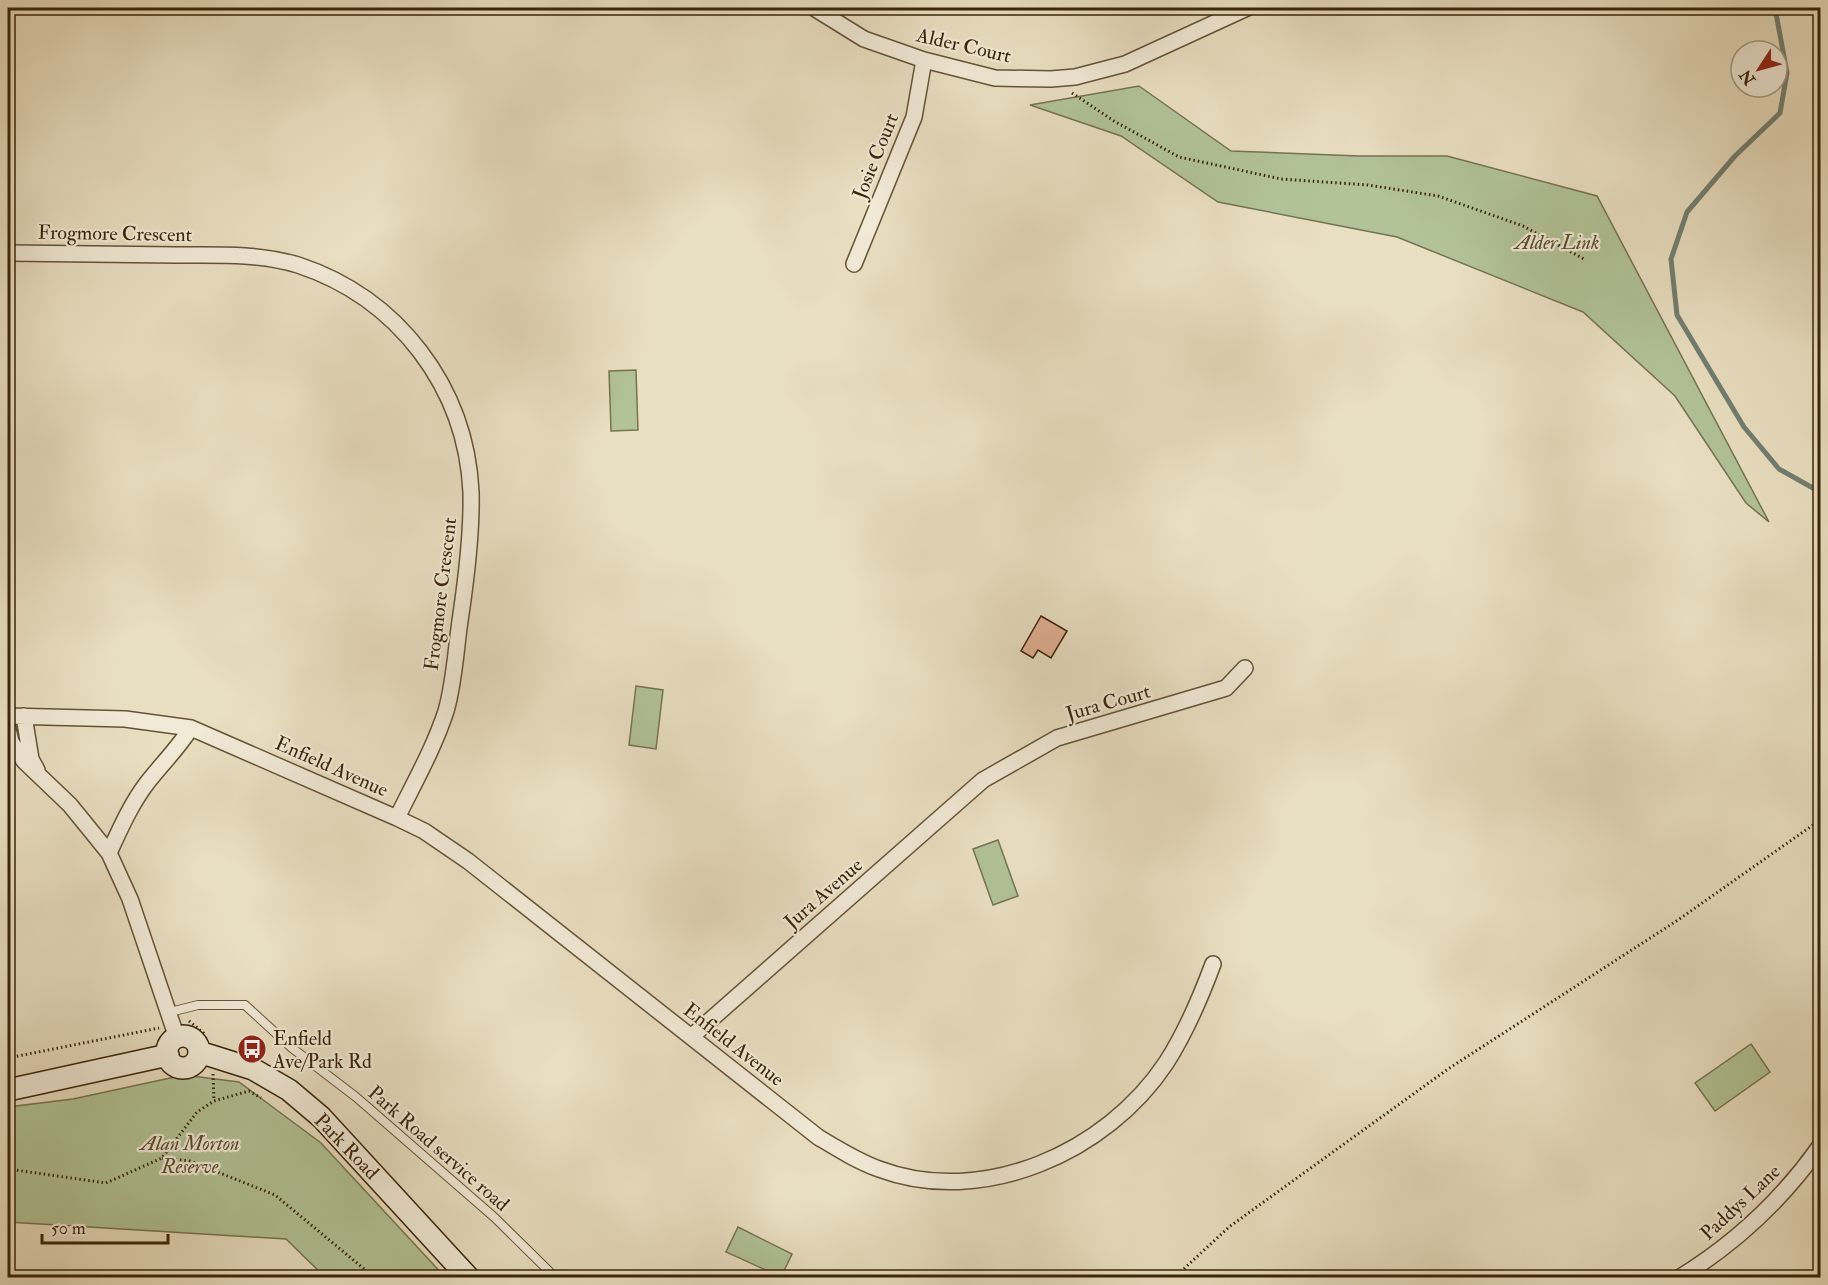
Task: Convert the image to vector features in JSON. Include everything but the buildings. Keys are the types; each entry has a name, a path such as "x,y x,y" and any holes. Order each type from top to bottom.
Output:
{"street":[{"name":"Alder Court","path":"814,8 864,39 924,60 995,78 1051,79 1075,77 1125,64 1247,8"},
{"name":"Josie Court","path":"854,264 914,117 924,60"},
{"name":"Frogmore Crescent","path":"8,253 227,256 268,259 298,265 357,293 384,311 422,351 435,370 459,423 466,451 471,490 468,562 446,710 397,818"},
{"name":"Jura Court","path":"983,780 1057,738 1227,688 1245,668"},
{"name":"Enfield Avenue","path":"8,716 125,719 191,728 424,831 459,855 818,1137 879,1169 909,1177 940,1180 1005,1175 1031,1168 1077,1147 1123,1112 1165,1065 1182,1036 1213,964"},
{"path":"24,716 31,759 38,773"},
{"path":"109,853 127,814 147,783 172,757 191,728"},
{"path":"8,729 16,751 77,812 109,853 130,899 170,1012 172,1046 8,1090"},
{"name":"Jura Avenue","path":"691,1037 983,780"},
{"name":"Park Road","path":"172,1046 192,1039 199,1052 253,1069 289,1090 321,1117 469,1278"},
{"name":"Paddys Lane","path":"1679,1278 1707,1261 1748,1228 1798,1178 1821,1146"}],"lane":[{"name":"Park Road service road","path":"170,1012 198,1005 245,1005 292,1048 356,1097 494,1217 556,1278"}],"path":[{"path":"1051,79 1114,121 1179,157 1281,178 1368,185 1438,196 1522,226 1584,259"},
{"path":"1174,1278 1229,1227 1448,1069 1678,920 1821,820"},
{"path":"8,1169 105,1183 162,1158 197,1112 224,1099 249,1091"},
{"path":"162,1158 190,1161 275,1195 375,1278"}],"green space":[{"name":"Alder Link","path":"1139,86 1231,151 1359,156 1447,156 1597,196 1769,522 1746,503 1675,396 1583,312 1397,237 1218,202 1121,136 1030,105"},
{"path":"636,370 638,430 611,431 609,371"},
{"path":"636,686 663,690 656,749 629,745"},
{"path":"998,840 1018,896 993,905 973,849"},
{"path":"1751,1044 1770,1072 1715,1111 1695,1083"},
{"name":"Alan Morton Reserve","path":"184,1075 239,1082 321,1143 445,1277 325,1277 286,1239 8,1222 8,1107 73,1099"},
{"path":"738,1227 792,1254 781,1277 726,1252"}],"waterway":[{"path":"1775,8 1787,73 1780,113 1735,156 1687,212 1671,259 1677,315 1744,427 1779,469 1820,492"}],"place":[{"name":"Enfield Ave/Park Rd","path":"252,1049"}]}
